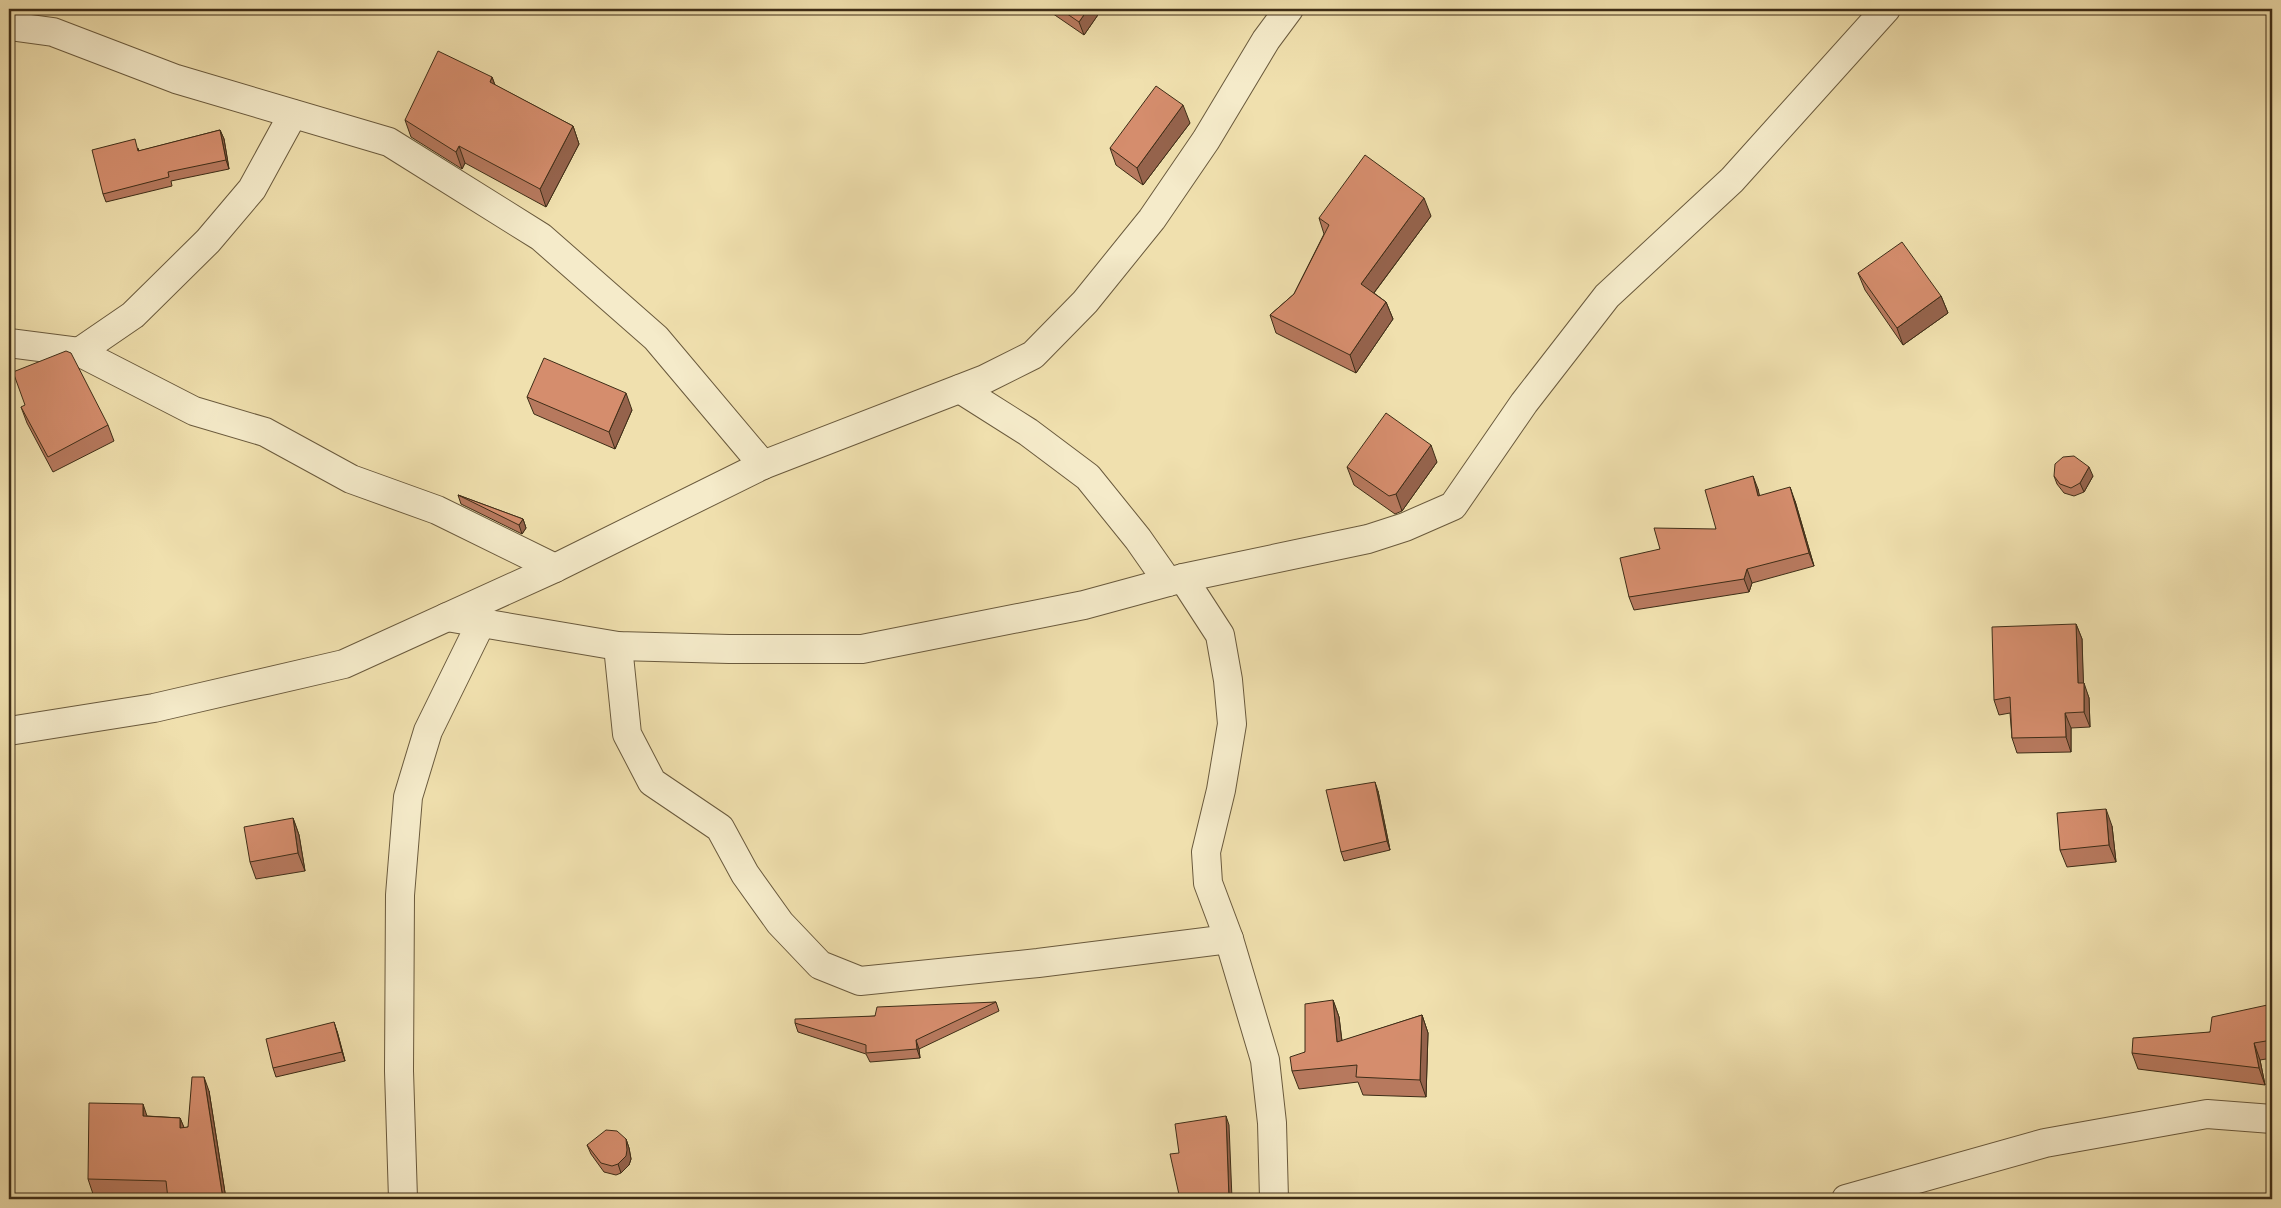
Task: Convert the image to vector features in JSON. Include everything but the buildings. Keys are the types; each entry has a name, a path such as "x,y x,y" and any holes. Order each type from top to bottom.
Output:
{"street":[{"path":"9,732 154,708 344,664 555,568 763,465 960,389 1032,355 1085,302 1152,219 1206,140 1266,40 1289,9"},
{"path":"447,617 618,646 729,649 862,649 1084,605 1175,580 1306,550 1368,539 1405,527 1453,506 1524,403 1607,296 1732,180 1886,9"},
{"path":"9,26 53,32 176,79 389,142 541,237 656,338 763,465"},
{"path":"79,352 132,315 208,241 252,189 293,114"},
{"path":"9,343 79,352 194,411 265,432 351,479 437,510 555,568"},
{"path":"960,389 1028,432 1088,477 1220,635 1228,680 1232,724 1221,790 1206,852 1208,883 1229,939 1265,1060 1272,1123 1274,1199"},
{"path":"403,1199 399,1071 400,895 408,798 428,731 481,623"},
{"path":"618,646 627,734 652,782 720,828 746,874 780,923 820,965 860,981 1038,963 1229,939"},
{"path":"1846,1199 2045,1143 2207,1114 2272,1119"}]}
